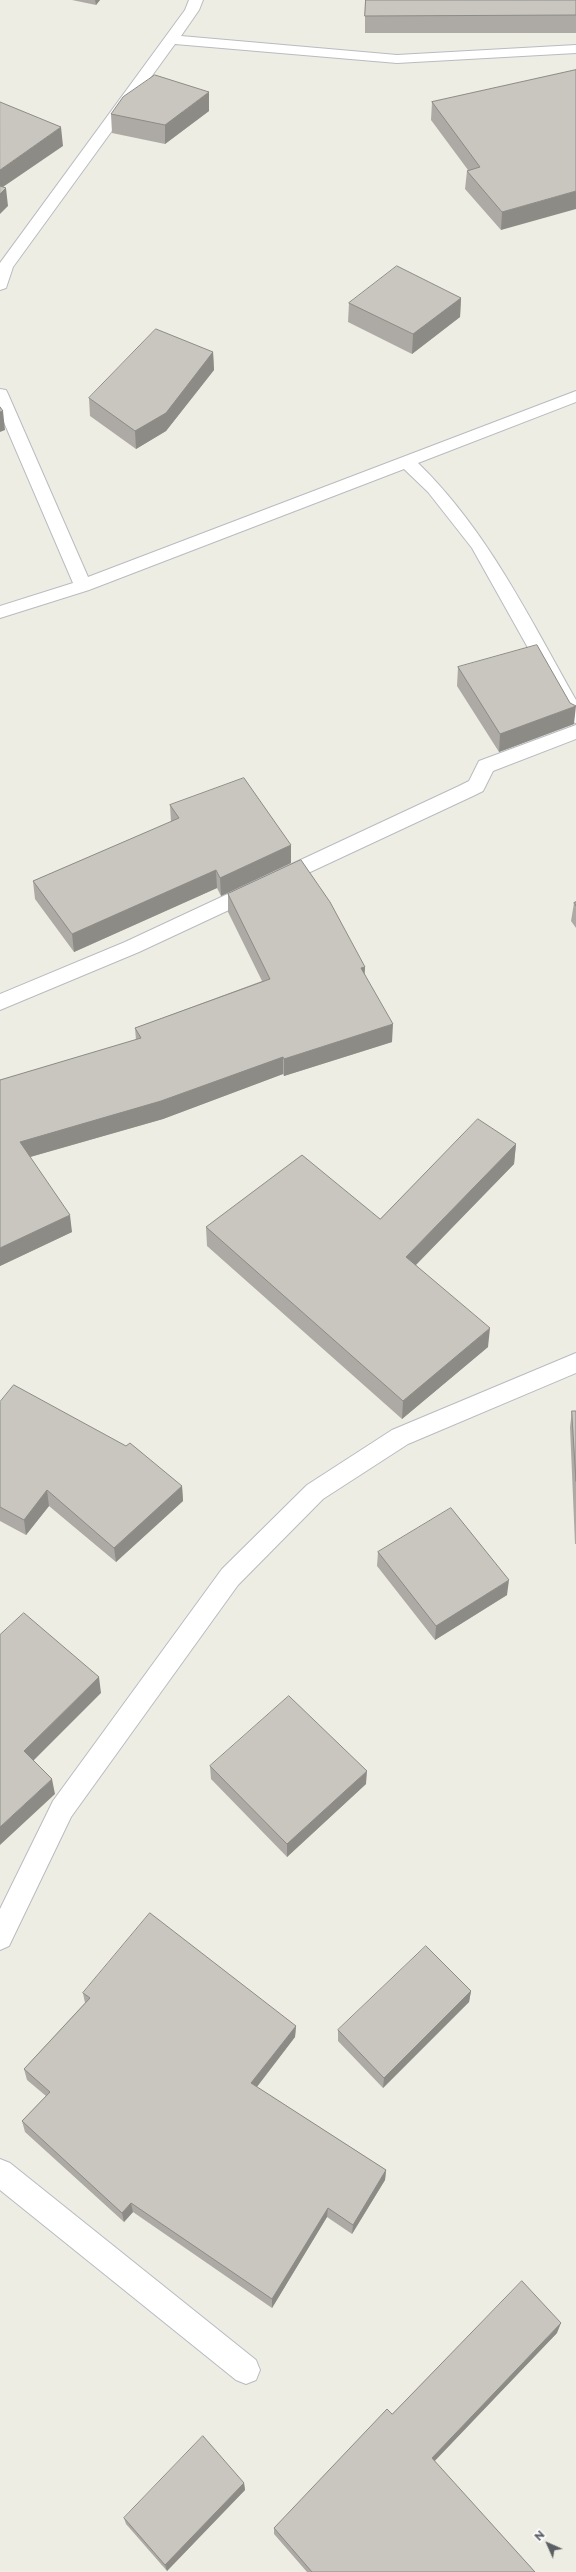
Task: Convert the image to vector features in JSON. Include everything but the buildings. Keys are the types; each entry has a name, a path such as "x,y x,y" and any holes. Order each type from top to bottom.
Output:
{"street":[{"path":"0,284 4,267 192,10 196,0"},
{"path":"170,39 398,59 576,49"},
{"path":"0,394 83,586"},
{"path":"0,612 83,586 576,396"},
{"path":"406,461 434,488 479,545 576,716"},
{"path":"0,1002 132,947 466,791 476,786 486,766 576,732"},
{"path":"0,1937 62,1809 230,1577 315,1492 400,1437 576,1363"},
{"path":"0,2173 246,2370"}]}
